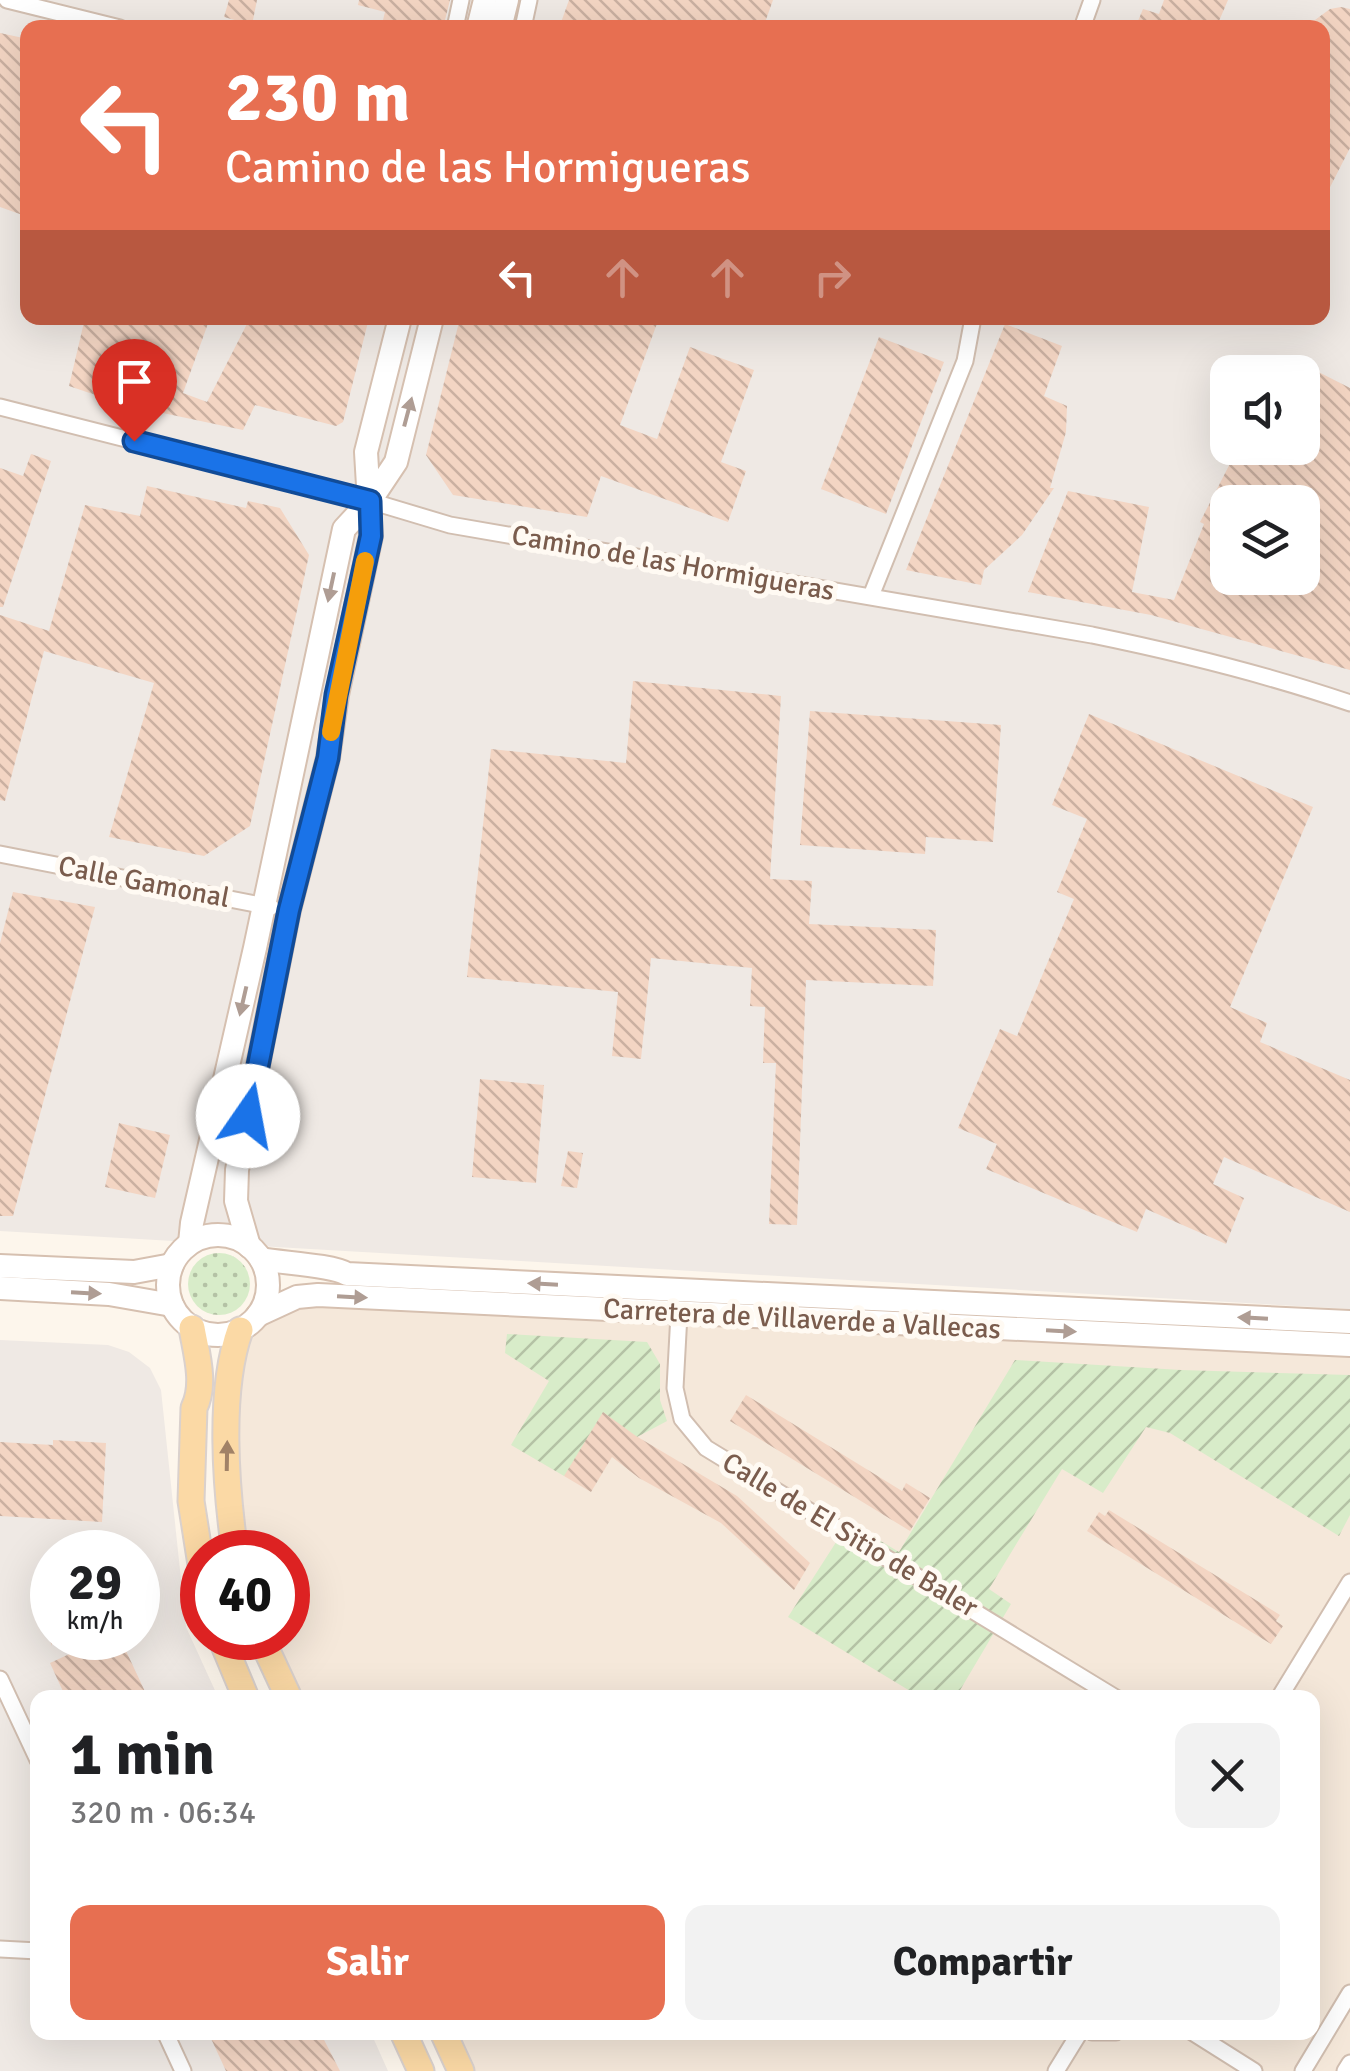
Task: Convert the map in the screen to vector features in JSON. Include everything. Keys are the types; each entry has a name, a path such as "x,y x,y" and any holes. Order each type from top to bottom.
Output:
{"main road":[{"path":"233,1530 228,1493 231,1369 268,1288 236,1201 236,1178 289,910 328,758 336,695 371,536 366,452 398,325"},
{"path":"250,1323 224,1335 192,1328 172,1304 168,1292 172,1265 190,1243 344,529 370,501 396,462 430,325"},
{"path":"190,1243 220,1235 255,1252"},
{"name":"Carretera de Villaverde a Vallecas","path":"255,1252 302,1267 339,1269 347,1274 1350,1322"},
{"path":"0,1266 134,1272 172,1265"},
{"path":"0,1288 108,1294 172,1304"},
{"name":"Carretera de Villaverde a Vallecas","path":"250,1323 297,1297 318,1295 1350,1345"},
{"path":"192,1328 199,1373 191,1501 196,1530"},
{"path":"231,1660 243,1690"},
{"path":"271,1660 284,1690"},
{"path":"407,2040 421,2071"},
{"path":"446,2040 460,2071"}],"street":[{"path":"8,0 88,20"},
{"path":"871,596 965,361 972,325"},
{"name":"Camino de las Hormigueras","path":"0,407 450,525 1044,626 1178,653 1284,680 1350,702"},
{"name":"Calle Gamonal","path":"0,854 289,910"},
{"name":"Calle de El Sitio de Baler","path":"679,1314 676,1388 682,1418 706,1448 1103,1690"},
{"path":"1284,1690 1350,1582"},
{"path":"0,1680 30,1743"},
{"path":"0,1949 30,1951"},
{"path":"1304,2071 1350,1993"},
{"path":"169,2040 183,2071"},
{"path":"1056,2071 1075,2040"},
{"path":"1205,2040 1254,2071"},
{"path":"1345,2071 1350,2062"}],"shaded area":[{"path":"0,0 1350,0 1350,1309 0,1231"},
{"path":"279,1304 1350,1345 1350,2071 461,2071 446,2040 1320,2040 1320,1690 286,1690 271,1660 310,1660 310,1530 233,1530 227,1471 249,1325"},
{"path":"0,1340 108,1345 129,1352 150,1368 161,1390 180,1570 180,1660 201,1660 215,1690 30,1690 30,2040 374,2040 388,2071 0,2071"}],"green space":[{"path":"219,1253 241,1262 250,1284 241,1306 219,1315 197,1306 188,1284 197,1262"},
{"path":"507,1334 647,1342 660,1364 660,1400 667,1421 564,1476 511,1445 549,1381 505,1353"},
{"path":"1015,1360 1350,1375 1350,1515 1339,1536 1170,1433 1146,1427 1103,1493 1062,1469 989,1589 1011,1604 960,1690 908,1690 788,1617 849,1522 899,1552"}],"building":[{"path":"229,0 257,0 253,20 224,17"},
{"path":"359,0 450,0 445,20 383,20 385,12 358,5"},
{"path":"569,0 773,0 766,20 562,20"},
{"path":"1164,0 1228,0 1219,20 1138,20 1143,9 1159,14"},
{"path":"1330,9 1350,9 1350,148 1330,187 1330,20 1315,20"},
{"path":"0,33 20,37 20,214 0,207"},
{"path":"83,325 207,325 183,393 207,402 246,325 367,325 343,422 336,426 255,405 243,430 125,405 69,386"},
{"path":"458,325 656,325 620,425 657,439 690,347 754,370 721,462 746,471 728,522 601,476 587,517 453,495 426,455"},
{"path":"1005,325 1062,346 1044,396 1067,406 1066,432 1050,488 1054,488 1022,535 984,570 981,585 906,570"},
{"path":"879,337 944,362 886,514 821,489"},
{"path":"1320,373 1350,388 1350,670 1151,615 1028,592 1068,491 1149,507 1132,592 1174,600 1210,503 1210,595 1320,595 1320,485 1219,485 1229,465 1320,465"},
{"path":"31,454 51,461 0,607 0,468 23,476"},
{"path":"147,486 246,508 248,501 280,508 309,555 250,826 204,856 109,837 154,683 44,651 5,801 0,800 0,615 49,631 85,505 140,516"},
{"path":"633,681 781,696 770,879 812,881 809,924 936,930 933,986 806,980 797,1225 769,1224 776,1063 763,1063 765,1007 750,1006 752,968 651,958 641,1059 612,1056 618,992 467,977 491,749 626,763"},
{"path":"810,711 1001,725 993,842 926,837 925,854 800,845"},
{"path":"1089,714 1313,807 1230,1007 1267,1023 1260,1042 1350,1080 1350,1212 1224,1157 1213,1184 1244,1198 1226,1244 1146,1209 1137,1232 986,1169 997,1144 958,1128 1000,1029 1017,1036 1074,899 1057,892 1087,819 1052,805"},
{"path":"13,892 95,907 13,1216 0,1216 0,943"},
{"path":"480,1079 544,1085 536,1183 472,1177"},
{"path":"119,1123 170,1135 155,1198 105,1187"},
{"path":"568,1151 583,1153 577,1188 561,1186"},
{"path":"746,1395 902,1491 906,1483 930,1498 910,1531 730,1421"},
{"path":"603,1412 737,1496 810,1563 794,1590 721,1523 639,1478 612,1457 591,1492 564,1476"},
{"path":"53,1440 106,1443 102,1522 0,1516 0,1442 53,1445"},
{"path":"1109,1510 1280,1615 1276,1621 1283,1626 1271,1644 1087,1531 1099,1512 1105,1516"},
{"path":"56,1660 130,1660 144,1690 62,1690 50,1663"},
{"path":"212,2040 324,2040 340,2071 226,2071"}],"slow traffic":[{"path":"331,732 365,561"}],"route":[{"path":"134,441 370,501 371,536 336,695 328,758 289,910 248,1116"}]}
